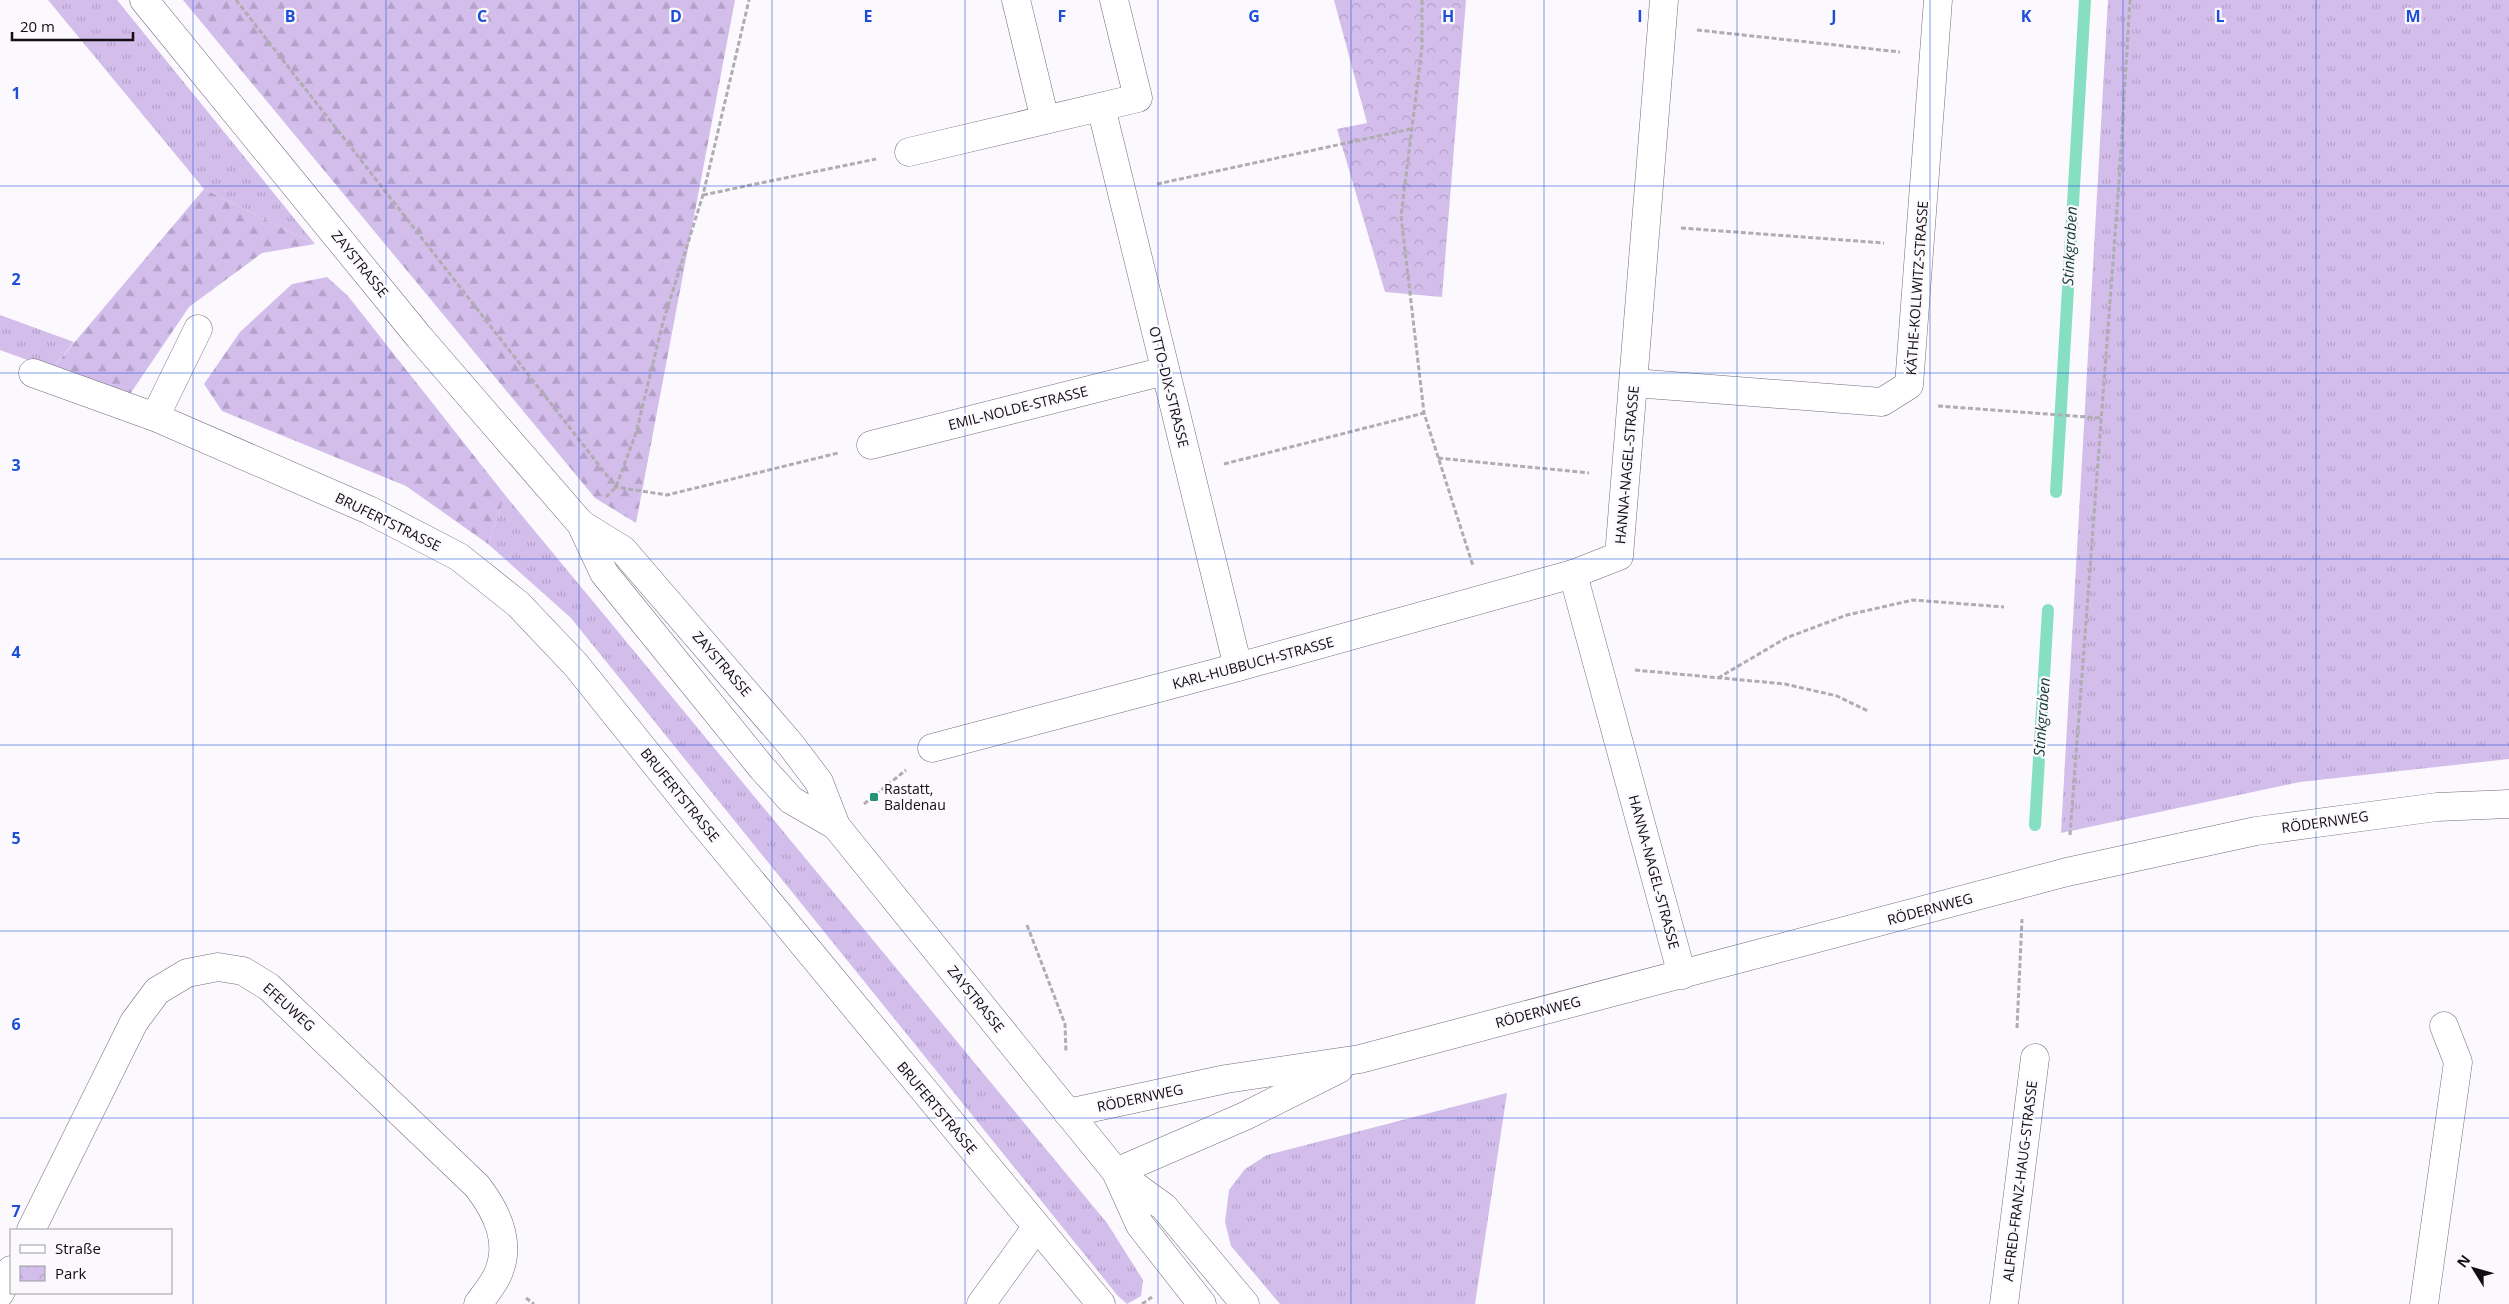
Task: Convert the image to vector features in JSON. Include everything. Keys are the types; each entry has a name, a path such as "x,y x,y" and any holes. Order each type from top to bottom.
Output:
{"street":[{"name":"ZAYSTRASSE","path":"144,0 419,337 581,524 604,573 762,768 791,800 836,826"},
{"path":"1016,0 1044,120"},
{"path":"909,152 1138,98 1114,0"},
{"name":"KÄTHE-KOLLWITZ-STRASSE","path":"1882,402 1910,385 1938,0"},
{"name":"HANNA-NAGEL-STRASSE","path":"1663,13 1619,556 1573,574 1682,975"},
{"name":"OTTO-DIX-STRASSE","path":"1101,106 1238,667"},
{"path":"155,417 198,329"},
{"name":"EMIL-NOLDE-STRASSE","path":"871,445 1165,371"},
{"name":"BRUFERTSTRASSE","path":"33,373 155,417 369,510 459,557 518,604 576,665 698,817 1036,1228 1101,1304"},
{"path":"1634,383 1882,402"},
{"name":"ZAYSTRASSE","path":"581,524 624,550 791,745 819,782 836,826 1068,1114 1116,1172 1164,1207 1245,1304"},
{"name":"KARL-HUBBUCH-STRASSE","path":"932,748 1238,667 1573,574"},
{"name":"RÖDERNWEG","path":"1068,1114 1226,1078 1360,1059 2067,872 2256,831 2437,807 2509,804"},
{"name":"EFEUWEG","path":"31,1229 134,1022 157,991 187,973 218,967 226,968 243,971 269,987 476,1186 493,1206 500,1227 504,1250 496,1278 478,1304"},
{"path":"2424,1304 2458,1062 2444,1026"},
{"name":"ALFRED-FRANZ-HAUG-STRASSE","path":"2004,1304 2035,1058"},
{"name":"RÖDERNWEG","path":"1116,1172 1245,1116 1360,1059"},
{"name":"ZAYSTRASSE","path":"1116,1172 1140,1225 1202,1304"},
{"path":"981,1304 1036,1228"},
{"path":"0,1293 10,1272"}],"path":[{"path":"236,0 616,487 666,495 871,445"},
{"path":"616,487 636,433 663,322 703,195 749,0"},
{"path":"1422,0 1422,47 1401,216 1424,413 1484,599"},
{"path":"2067,872 2119,182 2130,0"},
{"path":"1663,13 1934,55"},
{"path":"1122,192 1411,129"},
{"path":"703,195 909,152"},
{"path":"1645,226 1920,245"},
{"path":"1882,402 2101,418"},
{"path":"1232,462 1424,413"},
{"path":"1438,458 1626,477"},
{"path":"1718,678 1786,638 1847,615 1913,600 2004,607"},
{"path":"1599,666 1785,684 1837,696 1868,711"},
{"path":"836,826 932,748"},
{"path":"2024,884 2017,1029 2035,1058"},
{"path":"1026,925 1065,1024 1066,1060"}],"green space":[{"path":"48,0 117,0 315,244 204,189"},
{"path":"183,0 735,0 636,523 595,498"},
{"path":"1334,0 1466,0 1442,297 1385,292 1337,129 1367,123"},
{"path":"2108,0 2509,0 2509,759 2300,782 2061,833"},
{"path":"204,189 315,244 262,253 189,307 126,400 52,369"},
{"path":"327,277 348,296 505,495 488,544 406,486 222,411 204,384 240,332 292,284"},
{"path":"0,315 74,342 52,369 0,350"},
{"path":"505,495 1107,1223 1143,1280 1141,1296 1127,1304 1118,1296 571,618 488,544"},
{"path":"1507,1093 1475,1304 1280,1304 1231,1246 1225,1222 1229,1190 1245,1169 1267,1155"}],"waterway":[{"name":"Stinkgraben","path":"2056,492 2085,0"},
{"name":"Stinkgraben","path":"2035,825 2048,610"}],"place":[{"name":"Rastatt, Baldenau","path":"874,797"}]}
